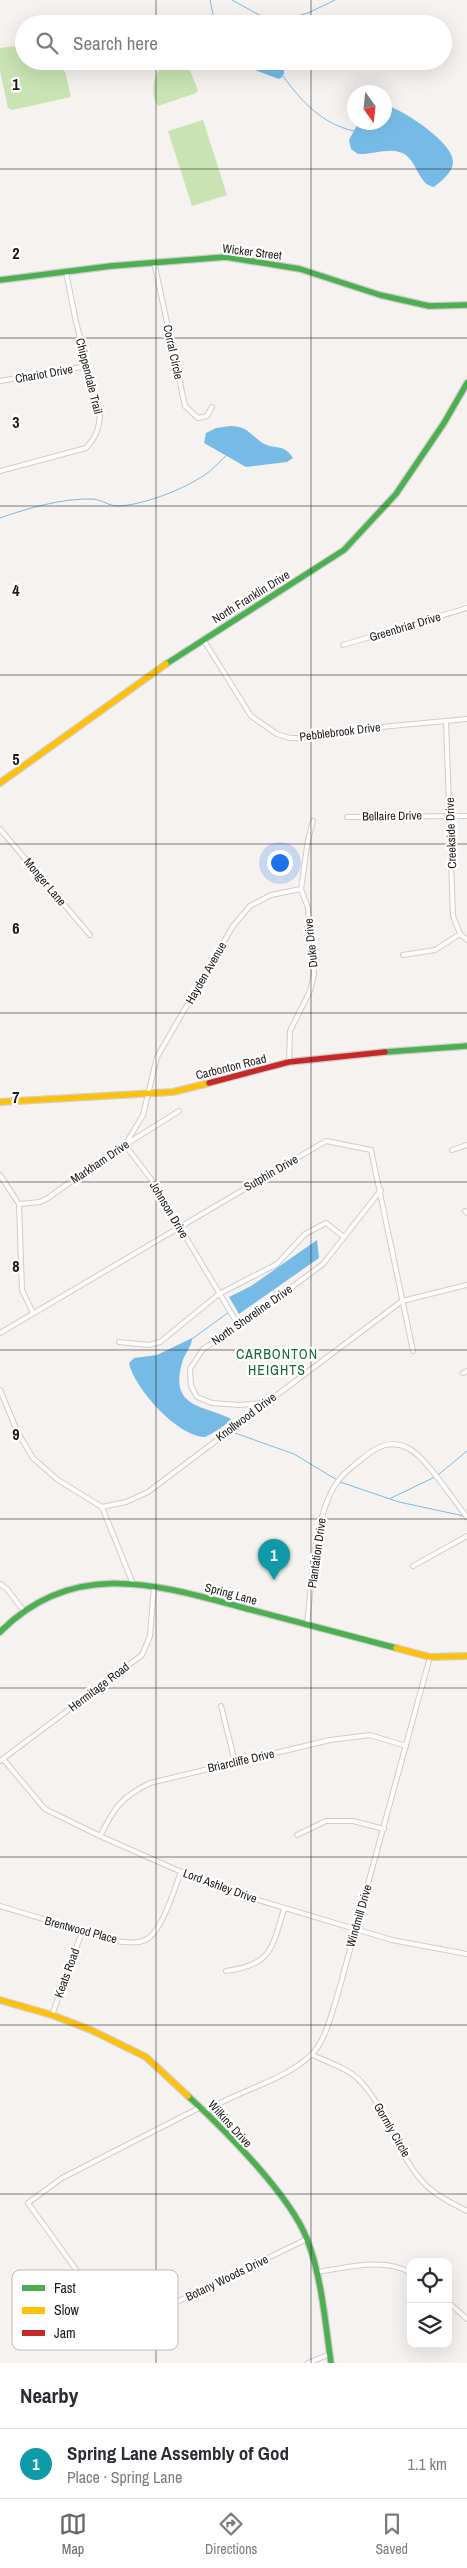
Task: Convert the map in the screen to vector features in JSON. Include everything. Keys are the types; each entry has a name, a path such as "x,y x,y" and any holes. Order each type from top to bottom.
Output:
{"street":[{"name":"Wicker Street","path":"0,280 154,262 226,257 256,260 300,269 380,295 428,306 467,305"},
{"name":"Corral Circle","path":"154,262 185,406 198,418 207,416 212,407"},
{"name":"Chippendale Trail","path":"0,471 86,448 95,438 100,414 66,272"},
{"name":"Chariot Drive","path":"0,381 88,366"},
{"name":"North Franklin Drive","path":"0,783 203,638 346,548 396,494 466,386"},
{"name":"Greenbriar Drive","path":"343,645 467,608"},
{"name":"Pebblebrook Drive","path":"203,638 250,716 277,734 290,738 304,738 338,731 467,719"},
{"name":"Creekside Drive","path":"446,722 453,916 460,934"},
{"name":"Bellaire Drive","path":"347,817 467,816"},
{"name":"Duke Drive","path":"289,1062 290,1031 310,991 314,974 308,908 301,889 305,854 313,821"},
{"name":"Monger Lane","path":"0,829 90,935"},
{"name":"Hayden Avenue","path":"148,1094 157,1057 233,926 250,906 271,895 301,889"},
{"path":"403,955 435,950 460,934 467,940"},
{"name":"Carbonton Road","path":"0,1102 148,1094 183,1090 289,1062 339,1055 467,1046"},
{"path":"125,1145 142,1115 148,1094"},
{"name":"Markham Drive","path":"19,1204 40,1202 48,1198 125,1145 179,1111"},
{"name":"Sutphin Drive","path":"0,1333 326,1141 372,1150 413,1351"},
{"name":"Johnson Drive","path":"125,1145 150,1179 239,1326"},
{"path":"452,1150 467,1145"},
{"path":"0,1175 19,1204 22,1290 33,1313"},
{"name":"North Shoreline Drive","path":"264,1404 212,1403 197,1396 191,1386 190,1369 203,1349 239,1326 322,1264 380,1190"},
{"path":"119,1342 149,1344 160,1342 219,1294 277,1264 306,1234 326,1224 344,1238"},
{"name":"Knollwood Drive","path":"102,1507 126,1502 148,1492 402,1301 467,1285"},
{"path":"0,1390 18,1433 33,1458 58,1480 102,1507 133,1584"},
{"name":"Plantation Drive","path":"307,1624 321,1516 328,1495 339,1479 375,1448 392,1444 408,1448 418,1456 467,1517"},
{"path":"413,1566 467,1536"},
{"path":"0,1584 23,1610"},
{"name":"Spring Lane","path":"0,1632 23,1610 49,1596 86,1584 133,1584 174,1589 430,1657 467,1656"},
{"name":"Hermitage Road","path":"1,1760 142,1655 150,1636 154,1586"},
{"name":"Windmill Drive","path":"312,2055 332,2011 430,1657"},
{"path":"221,1706 236,1762"},
{"name":"Briarcliffe Drive","path":"100,1836 115,1807 132,1792 150,1783 330,1740 370,1734 406,1746"},
{"name":"Lord Ashley Drive","path":"1,1760 45,1809 100,1836 218,1888 392,1940 467,1954"},
{"path":"297,1835 326,1821 353,1821 384,1828"},
{"name":"Brentwood Place","path":"0,1906 82,1932 126,1942 135,1942 150,1937 163,1916 181,1872"},
{"path":"226,1971 240,1969 260,1962 271,1951 284,1909"},
{"name":"Keats Road","path":"52,2015 82,1932"},
{"name":"Wilkins Drive","path":"0,2000 52,2015 108,2037 146,2057 203,2109 274,2187 295,2215 307,2239 317,2272 331,2363"},
{"path":"203,2109 292,2068 312,2055"},
{"name":"Gormly Circle","path":"312,2055 342,2069 361,2082 376,2102 422,2181 440,2196 467,2211"},
{"name":"Botany Woods Drive","path":"77,2270 28,2203 62,2178 203,2109"},
{"name":"Botany Woods Drive","path":"178,2300 307,2239"},
{"path":"317,2272 381,2264 394,2266 407,2271"},
{"path":"449,2303 467,2319"},
{"path":"308,2363 330,2354"}],"green space":[{"path":"15,46 15,70 64,70 71,97 12,110 8,108 0,71 0,48"},
{"path":"159,70 190,70 198,90 196,93 158,106 153,94"},
{"path":"203,120 227,195 192,206 168,131"}],"water":[{"path":"254,70 284,70 282,77 279,79"},
{"path":"392,108 414,120 437,137 452,155 453,163 451,170 434,187 424,182 411,161 402,153 386,151 358,154 351,149 349,140 354,130 392,130"},
{"path":"230,426 244,429 266,445 286,450 293,458 287,462 246,467 204,443 206,433 216,428"},
{"path":"317,1240 319,1258 239,1314 229,1297 251,1286"},
{"path":"192,1338 182,1363 179,1378 181,1389 185,1397 192,1403 231,1419 224,1426 205,1437 194,1435 170,1420 139,1385 129,1363 134,1358 157,1355"}],"waterway":[{"path":"210,0 213,15"},
{"path":"232,0 259,15"},
{"path":"301,15 335,0"},
{"path":"283,76 314,111 332,123 354,131"},
{"path":"0,518 34,507 70,500 93,499 118,506 154,499 179,489 201,477 227,455"},
{"path":"192,1339 229,1312"},
{"path":"215,1428 228,1431"},
{"path":"232,1432 294,1454 337,1480"},
{"path":"438,1475 467,1451"},
{"path":"391,1498 435,1477"},
{"path":"340,1482 399,1502 464,1516"}],"traffic: fast":[{"path":"0,280 111,266 226,257 300,269 380,295 429,306 467,305"},
{"path":"166,664 344,550 396,494 444,423 467,383"},
{"path":"385,1052 467,1046"},
{"path":"0,1632 29,1608 58,1593 89,1585 120,1584 152,1586 185,1593 396,1648"},
{"path":"188,2096 255,2163 298,2222 307,2239 316,2269 331,2363"}],"traffic: slow":[{"path":"0,783 166,664"},
{"path":"0,1102 173,1092 209,1083"},
{"path":"396,1648 430,1657 467,1656"},
{"path":"0,2000 52,2015 91,2030 146,2057 188,2096"}],"traffic: jam":[{"path":"209,1083 289,1062 385,1052"}],"place":[{"name":"Spring Lane Assembly of God","path":"274,1580"}],"district":[{"name":"CARBONTON HEIGHTS","path":"277,1362"}]}
